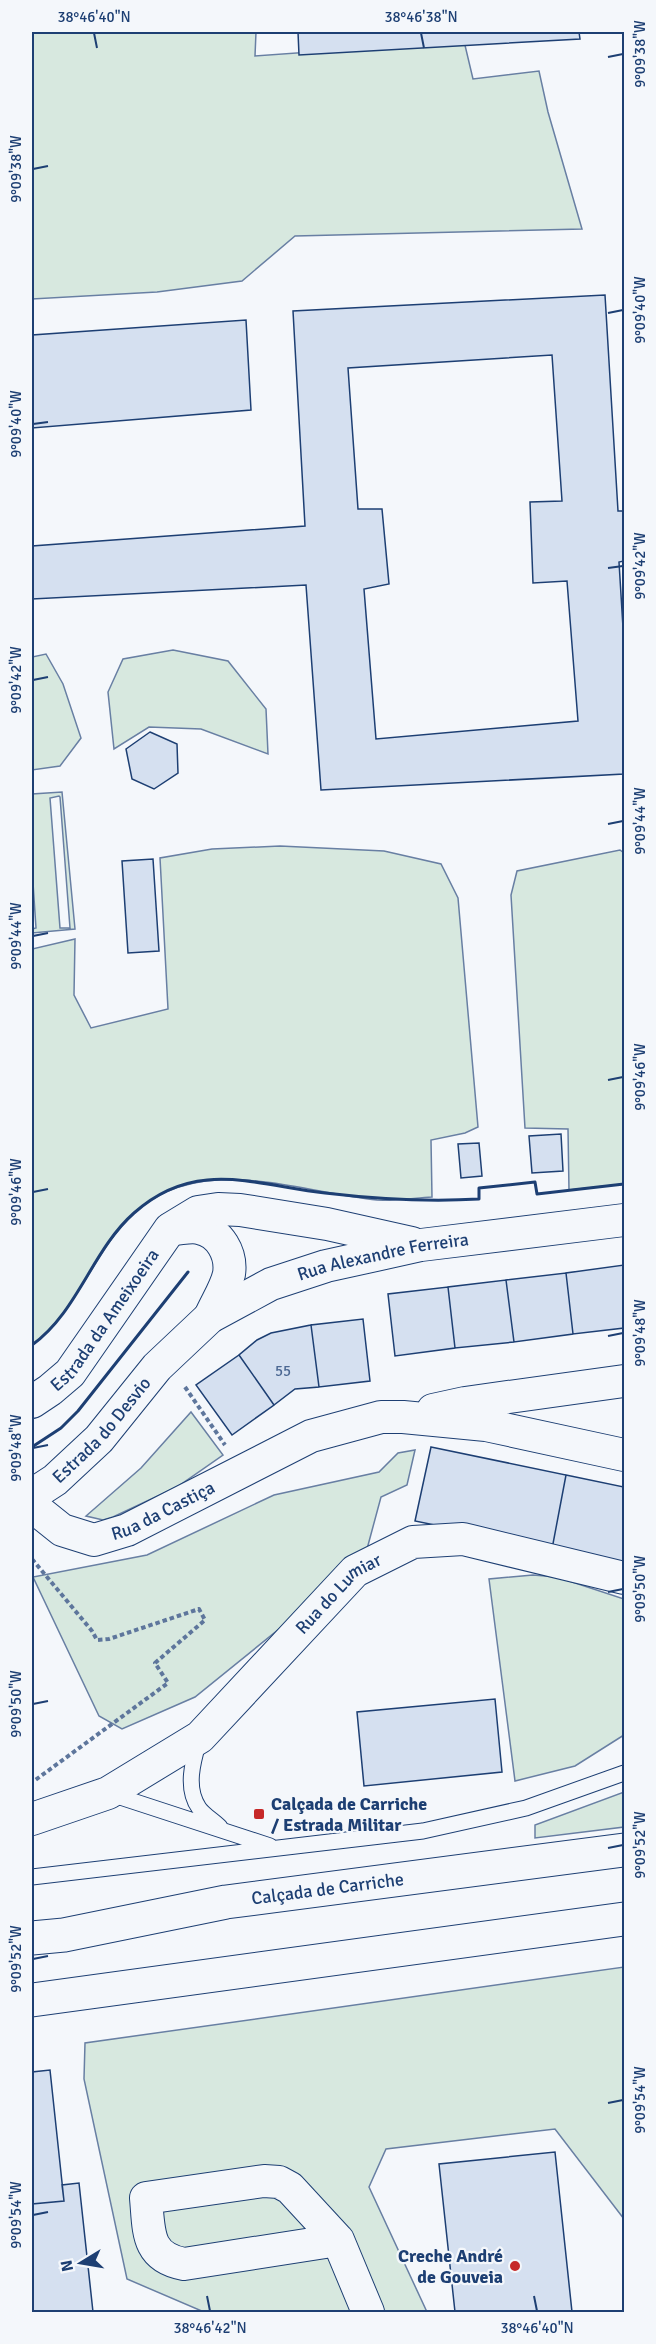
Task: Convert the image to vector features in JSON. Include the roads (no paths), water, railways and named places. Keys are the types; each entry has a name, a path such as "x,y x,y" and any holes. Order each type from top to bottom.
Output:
{"highway":[{"name":"Calçada de Carriche","path":"32,1940 226,1902 624,1850"},
{"path":"32,2000 624,1919"}],"street":[{"name":"Estrada da Ameixoeira","path":"32,1402 70,1373 170,1229 198,1212 218,1209 240,1210 327,1224 421,1245"},
{"name":"Rua Alexandre Ferreira","path":"167,1360 210,1317 270,1284 326,1266 421,1245 624,1220"},
{"name":"Estrada da Ameixoeira","path":"170,1229 197,1227 210,1231 224,1245 230,1261 228,1276 210,1317"},
{"name":"Estrada do Desvio","path":"32,1495 55,1480 99,1439 157,1367 167,1360"},
{"name":"Rua da Castiça","path":"403,1417 465,1403 624,1381"},
{"name":"Rua da Castiça","path":"32,1506 62,1530 94,1540 126,1530 311,1436 381,1417 486,1425 624,1455"},
{"name":"Rua do Lumiar","path":"108,1793 200,1737 355,1570 413,1542 463,1539 624,1578"},
{"path":"32,1819 108,1793"},
{"path":"338,2240 184,2264 170,2261 158,2253 150,2240 146,2198 264,2181 279,2182 290,2188 305,2202 338,2240 368,2313"}],"lane":[{"path":"200,1737 191,1767 192,1789 199,1808 227,1833"},
{"path":"32,1877 423,1831 526,1809 624,1773"},
{"path":"108,1793 276,1848"}],"place":[{"name":"Calçada de Carriche / Estrada Militar","path":"259,1814"},
{"name":"Creche André de Gouveia","path":"515,2266"}]}
